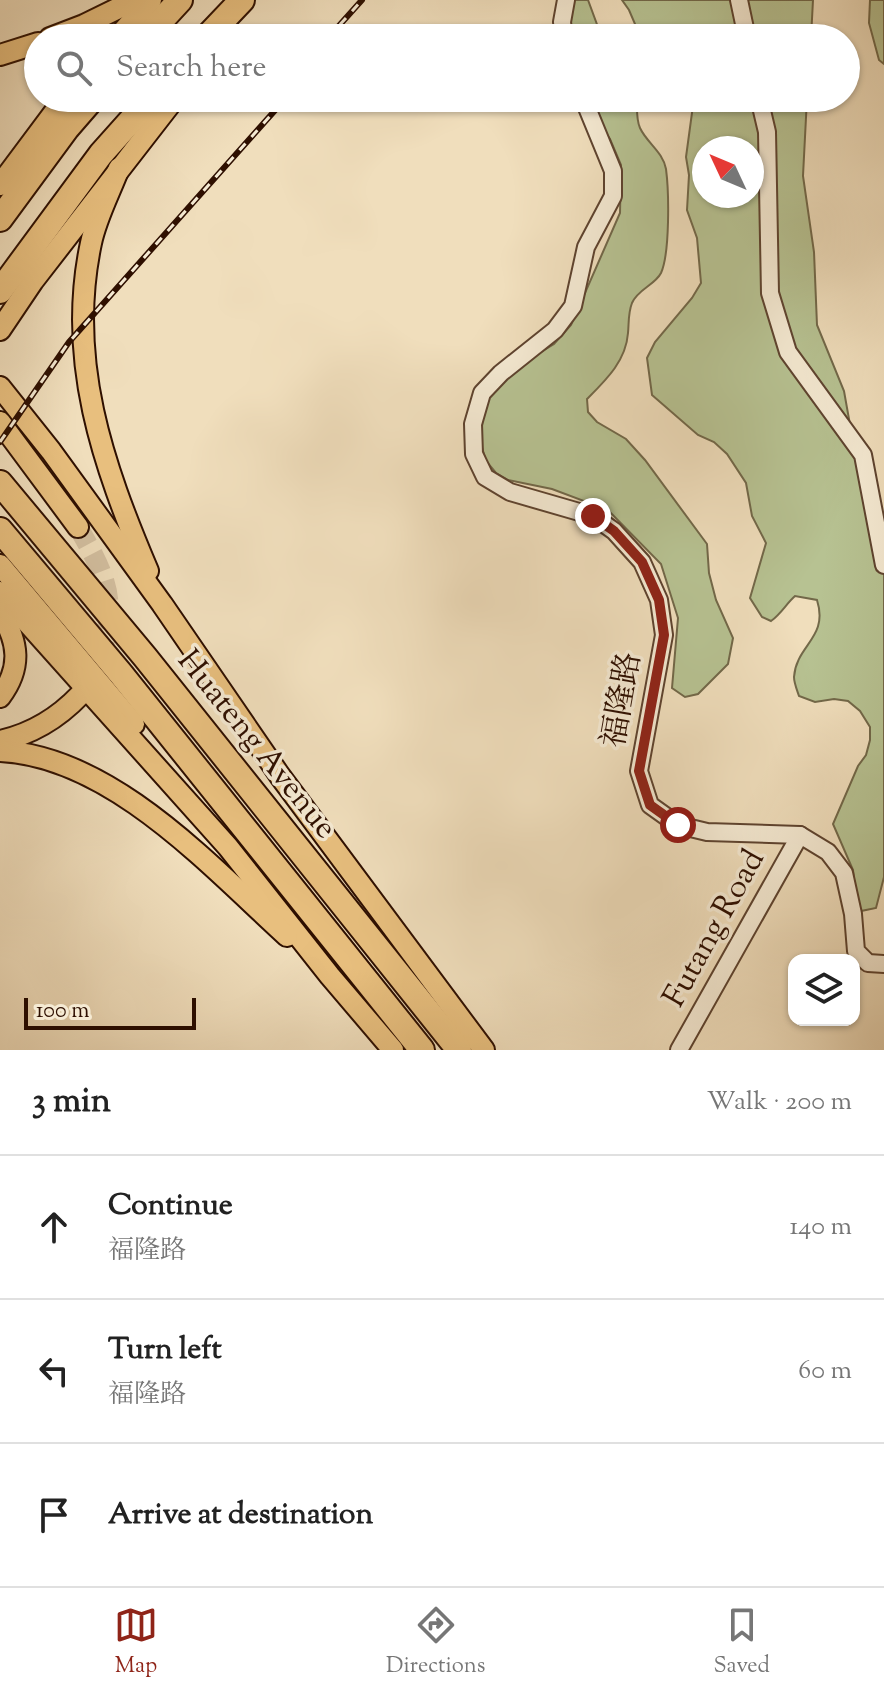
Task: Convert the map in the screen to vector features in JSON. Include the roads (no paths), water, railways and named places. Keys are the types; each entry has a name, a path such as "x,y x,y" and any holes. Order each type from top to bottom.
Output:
{"highway":[{"path":"158,24 180,0"},
{"path":"219,24 242,0"},
{"path":"0,219 81,112"},
{"path":"0,291 101,154 138,112"},
{"name":"Huateng Avenue","path":"0,483 145,657 459,1050"},
{"name":"Huateng Avenue","path":"0,530 121,674 422,1050"}],"main road":[{"path":"86,24 135,0"},
{"path":"130,24 151,0"},
{"path":"226,24 242,0"},
{"path":"0,47 24,43"},
{"path":"0,55 24,47"},
{"path":"0,185 55,112"},
{"path":"0,330 33,281 164,112"},
{"path":"119,168 91,242 81,331 91,408 119,503 162,604"},
{"path":"0,387 51,451 162,604 280,776 474,1032 484,1050"},
{"path":"0,422 78,527"},
{"path":"0,565 106,689 330,976 393,1050"},
{"path":"0,592 228,847"},
{"path":"0,612 16,648 14,671 0,697"},
{"path":"0,741 42,727 64,712 80,695"},
{"path":"0,751 75,770 135,805 196,853 330,976"}],"street":[{"path":"562,24 566,0"},
{"path":"739,0 744,24"},
{"name":"福隆路","path":"589,112 613,171 613,196 586,247 573,306 555,330 501,373 482,393 473,424 474,454 485,477 510,492 593,516 614,531 642,562 659,600 664,635 639,771 650,805 678,825 707,832 800,835"},
{"path":"762,112 767,132 770,293 788,352 863,455 884,565"},
{"path":"800,835 828,852 844,873 853,914 856,951 868,963 884,964"},
{"name":"Futang Road","path":"679,1050 800,835"}],"tunnel":[{"path":"78,527 97,563 107,593 108,624 99,664"}],"railway":[{"path":"341,24 362,0"},
{"path":"0,442 69,342 274,112"}]}
